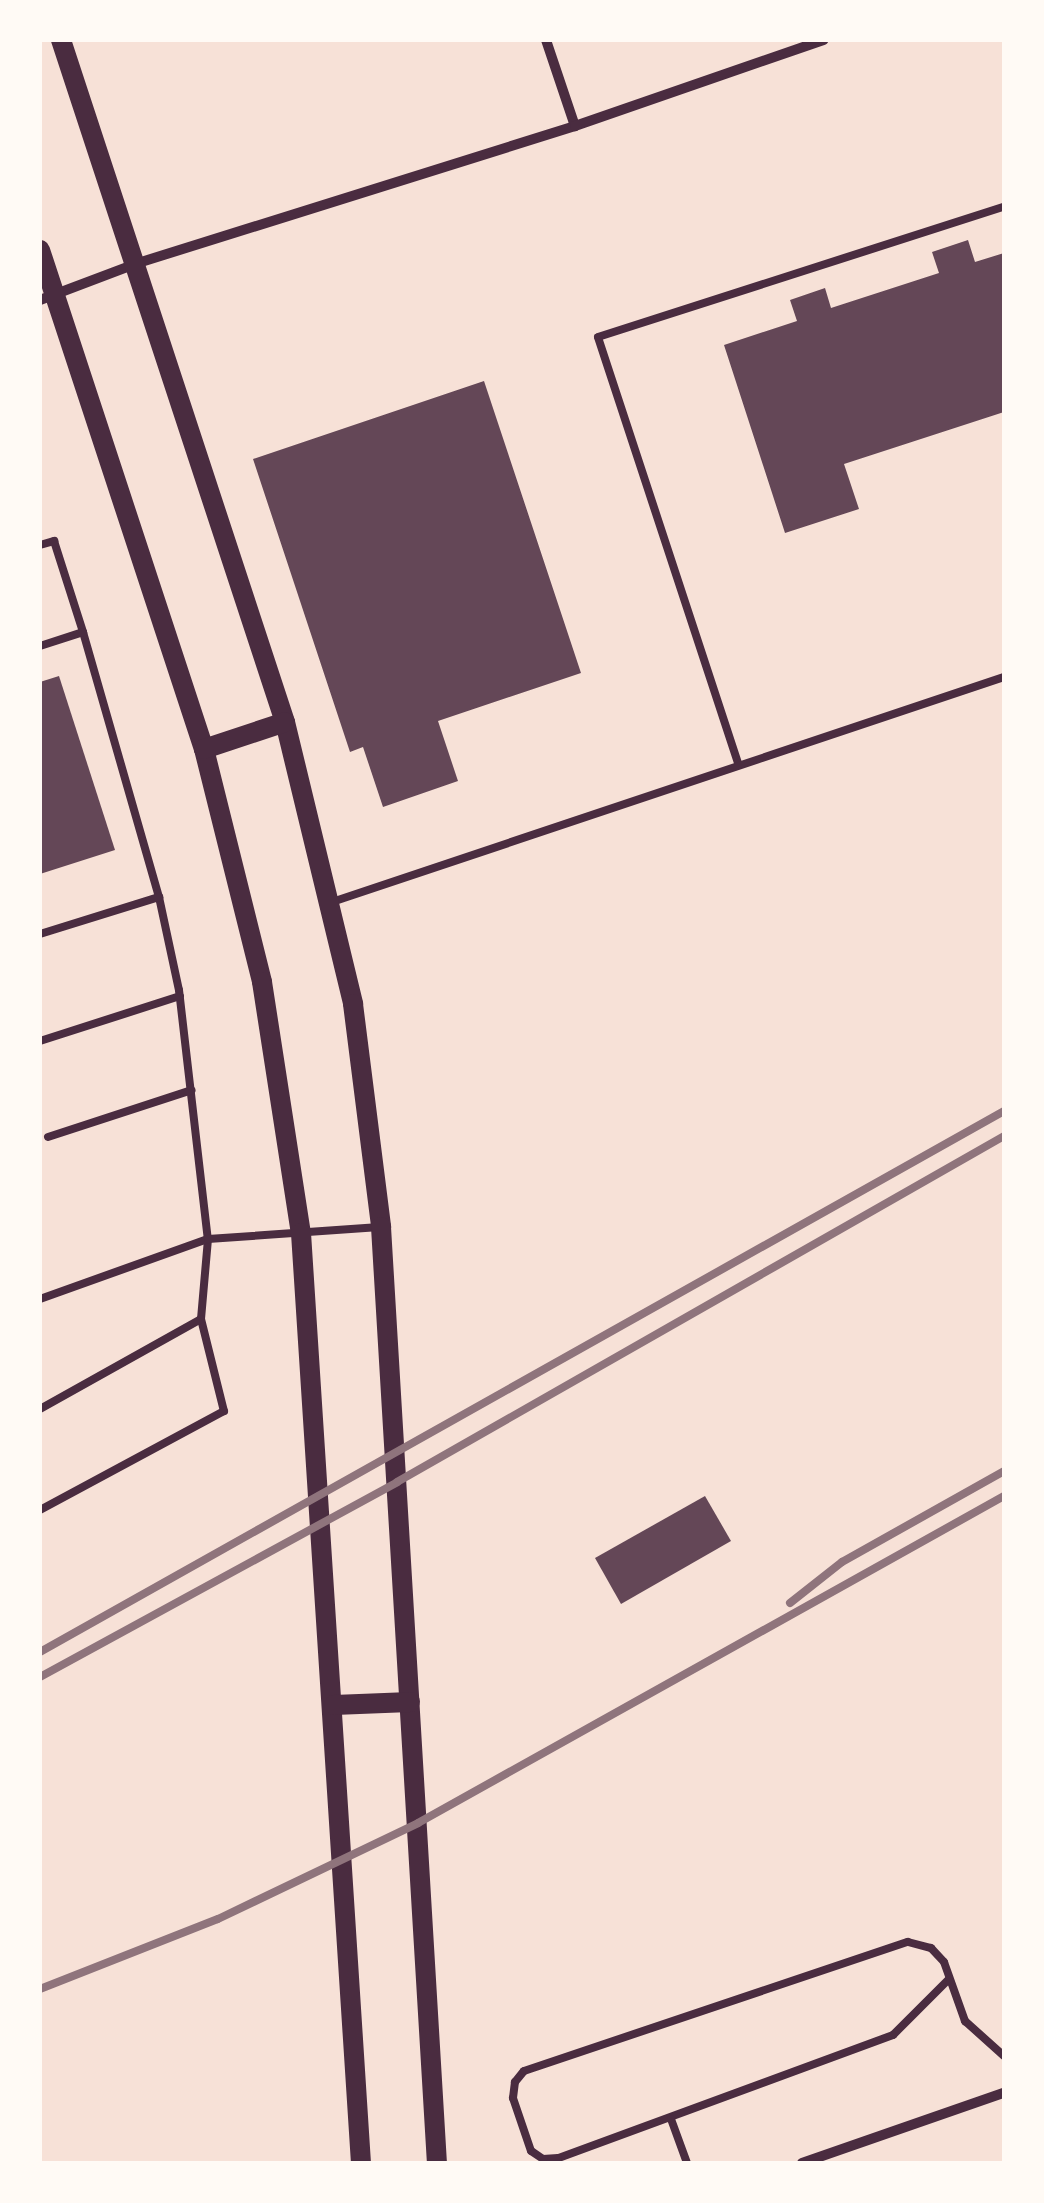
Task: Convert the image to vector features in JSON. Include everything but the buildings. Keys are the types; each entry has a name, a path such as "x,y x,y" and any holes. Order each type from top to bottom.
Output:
{"main road":[{"path":"62,40 286,722 332,902 355,1022 381,1227 437,2163"},
{"path":"40,250 48,297 204,748 262,982 301,1232 334,1705 360,2163"},
{"path":"204,748 286,722"},
{"path":"334,1705 410,1702"}],"street":[{"path":"546,40 576,126"},
{"path":"48,297 138,263 576,126 824,40"},
{"path":"802,2163 1004,2091"}],"lane":[{"path":"738,763 598,338 1004,207"},
{"path":"40,545 54,540 159,897 180,996 208,1239 200,1320 224,1411 40,1510"},
{"path":"40,646 83,632"},
{"path":"332,902 1004,676"},
{"path":"40,934 159,897"},
{"path":"40,1041 180,996"},
{"path":"48,1137 192,1090"},
{"path":"40,1300 208,1239 381,1227"},
{"path":"40,1409 200,1320"},
{"path":"949,1979 893,2035 671,2119 543,2159 531,2151 514,2098 515,2082 524,2070 908,1942 931,1948 949,1979 965,2021 1004,2056"},
{"path":"671,2119 687,2163"}],"railway":[{"path":"40,1652 1004,1111"},
{"path":"40,1677 397,1482 1004,1136"},
{"path":"790,1603 842,1562 1004,1471"},
{"path":"40,1989 218,1919 418,1823 1004,1496"}]}
